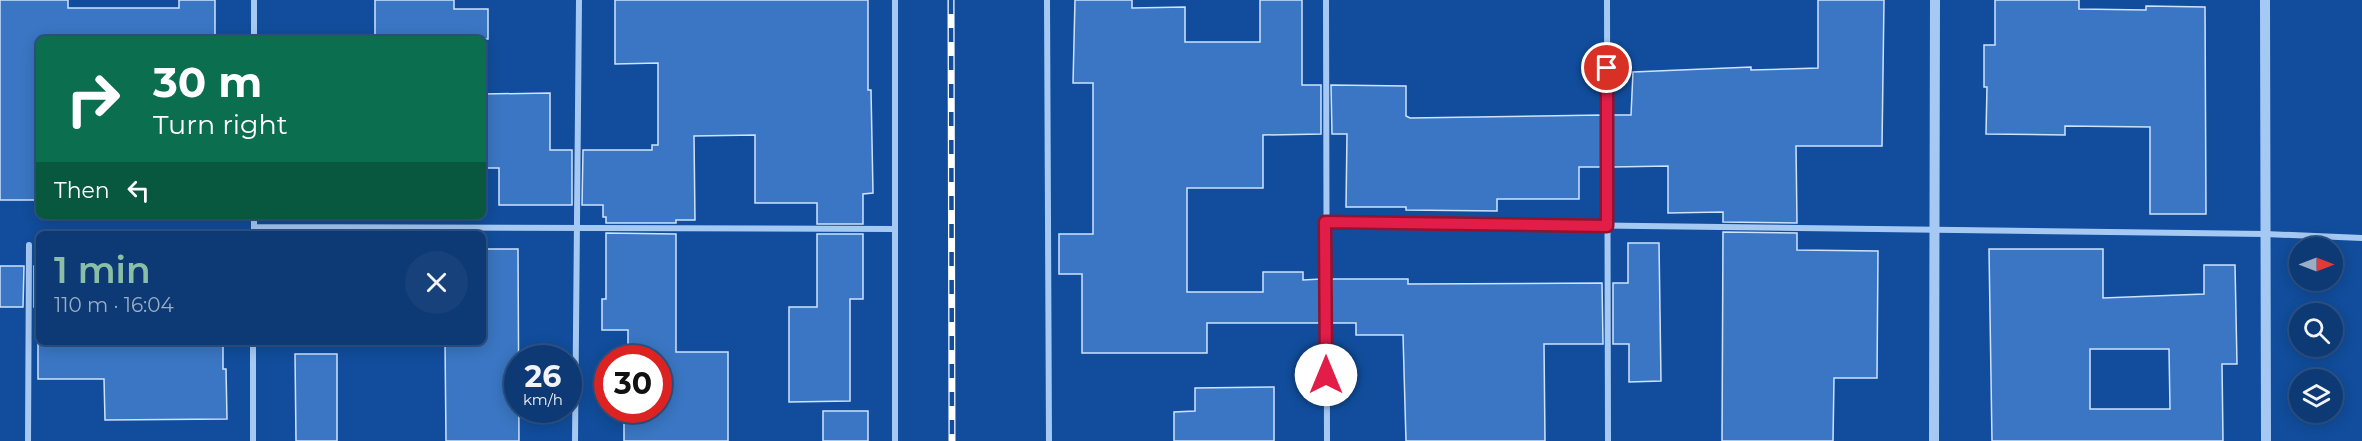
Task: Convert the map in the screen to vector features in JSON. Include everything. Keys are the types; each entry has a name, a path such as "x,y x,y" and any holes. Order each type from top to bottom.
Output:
{"street":[{"path":"254,0 254,36"},
{"path":"575,441 579,0"},
{"path":"895,0 895,441"},
{"path":"1047,0 1049,441"},
{"path":"1326,0 1327,441"},
{"path":"1607,0 1608,441"},
{"path":"1934,441 1935,0"},
{"path":"2265,0 2266,441"},
{"path":"1325,222 2265,234 2362,238"},
{"path":"254,230 895,229"},
{"path":"28,441 29,245"},
{"path":"253,345 253,441"}],"building":[{"path":"0,0 68,0 68,8 179,8 179,0 215,0 215,36 36,36 36,200 0,200"},
{"path":"375,0 454,0 454,9 488,9 488,39 486,36 375,36"},
{"path":"615,0 868,0 868,90 871,90 873,193 863,194 863,224 817,224 817,203 755,203 755,135 694,136 695,220 676,220 676,223 606,223 606,217 603,217 603,205 582,205 583,150 652,150 652,145 658,145 658,63 615,64"},
{"path":"1075,0 1132,0 1132,8 1185,7 1185,42 1260,42 1260,0 1302,0 1302,85 1321,85 1321,134 1263,135 1263,188 1187,188 1187,292 1263,292 1263,272 1303,272 1303,280 1321,279 1321,323 1207,323 1207,353 1082,353 1082,274 1059,274 1059,234 1093,234 1093,83 1073,83"},
{"path":"1818,0 1884,0 1882,146 1796,146 1797,223 1723,222 1723,212 1668,213 1668,166 1613,167 1613,115 1631,115 1633,72 1751,67 1751,70 1818,68"},
{"path":"1995,0 2079,0 2079,9 2146,10 2146,6 2205,7 2206,214 2150,214 2150,127 2065,126 2065,135 1986,134 1987,87 1984,87 1984,45 1995,45"},
{"path":"1331,85 1406,86 1406,116 1410,118 1602,115 1602,167 1579,167 1579,199 1497,199 1497,211 1346,207 1347,134 1332,134"},
{"path":"550,93 550,150 572,150 572,205 499,205 499,168 486,168 486,94"},
{"path":"1723,232 1797,233 1797,250 1878,251 1877,378 1834,378 1833,441 1722,441"},
{"path":"606,233 676,234 676,352 728,352 728,441 624,441 624,423 672,423 672,345 628,345 628,330 602,330 602,299 606,299"},
{"path":"817,234 863,234 863,299 850,299 850,401 789,402 789,307 817,307"},
{"path":"1628,243 1659,243 1661,381 1629,382 1629,344 1613,344 1613,283 1628,283"},
{"path":"486,249 518,249 518,345 504,345 504,423 519,423 519,441 446,441 445,345 486,345"},
{"path":"1989,249 2103,249 2103,298 2204,294 2204,265 2235,265 2237,364 2222,364 2223,441 1992,441","holes":["2090,349 2169,349 2170,409 2090,409"]},
{"path":"0,266 24,266 23,307 0,307"},
{"path":"34,266 36,266 36,307 34,307"},
{"path":"1332,279 1408,279 1408,284 1602,283 1603,344 1544,344 1545,441 1406,441 1403,335 1356,335 1356,323 1332,323"},
{"path":"38,345 223,345 227,419 105,420 104,379 38,379"},
{"path":"295,354 337,354 337,441 296,441"},
{"path":"1274,387 1274,441 1174,441 1174,412 1195,411 1195,388"},
{"path":"823,411 868,411 868,441 823,441"}],"railway":[{"path":"951,0 952,441"}],"route":[{"path":"1326,375 1325,222 1607,226 1607,68"}]}
